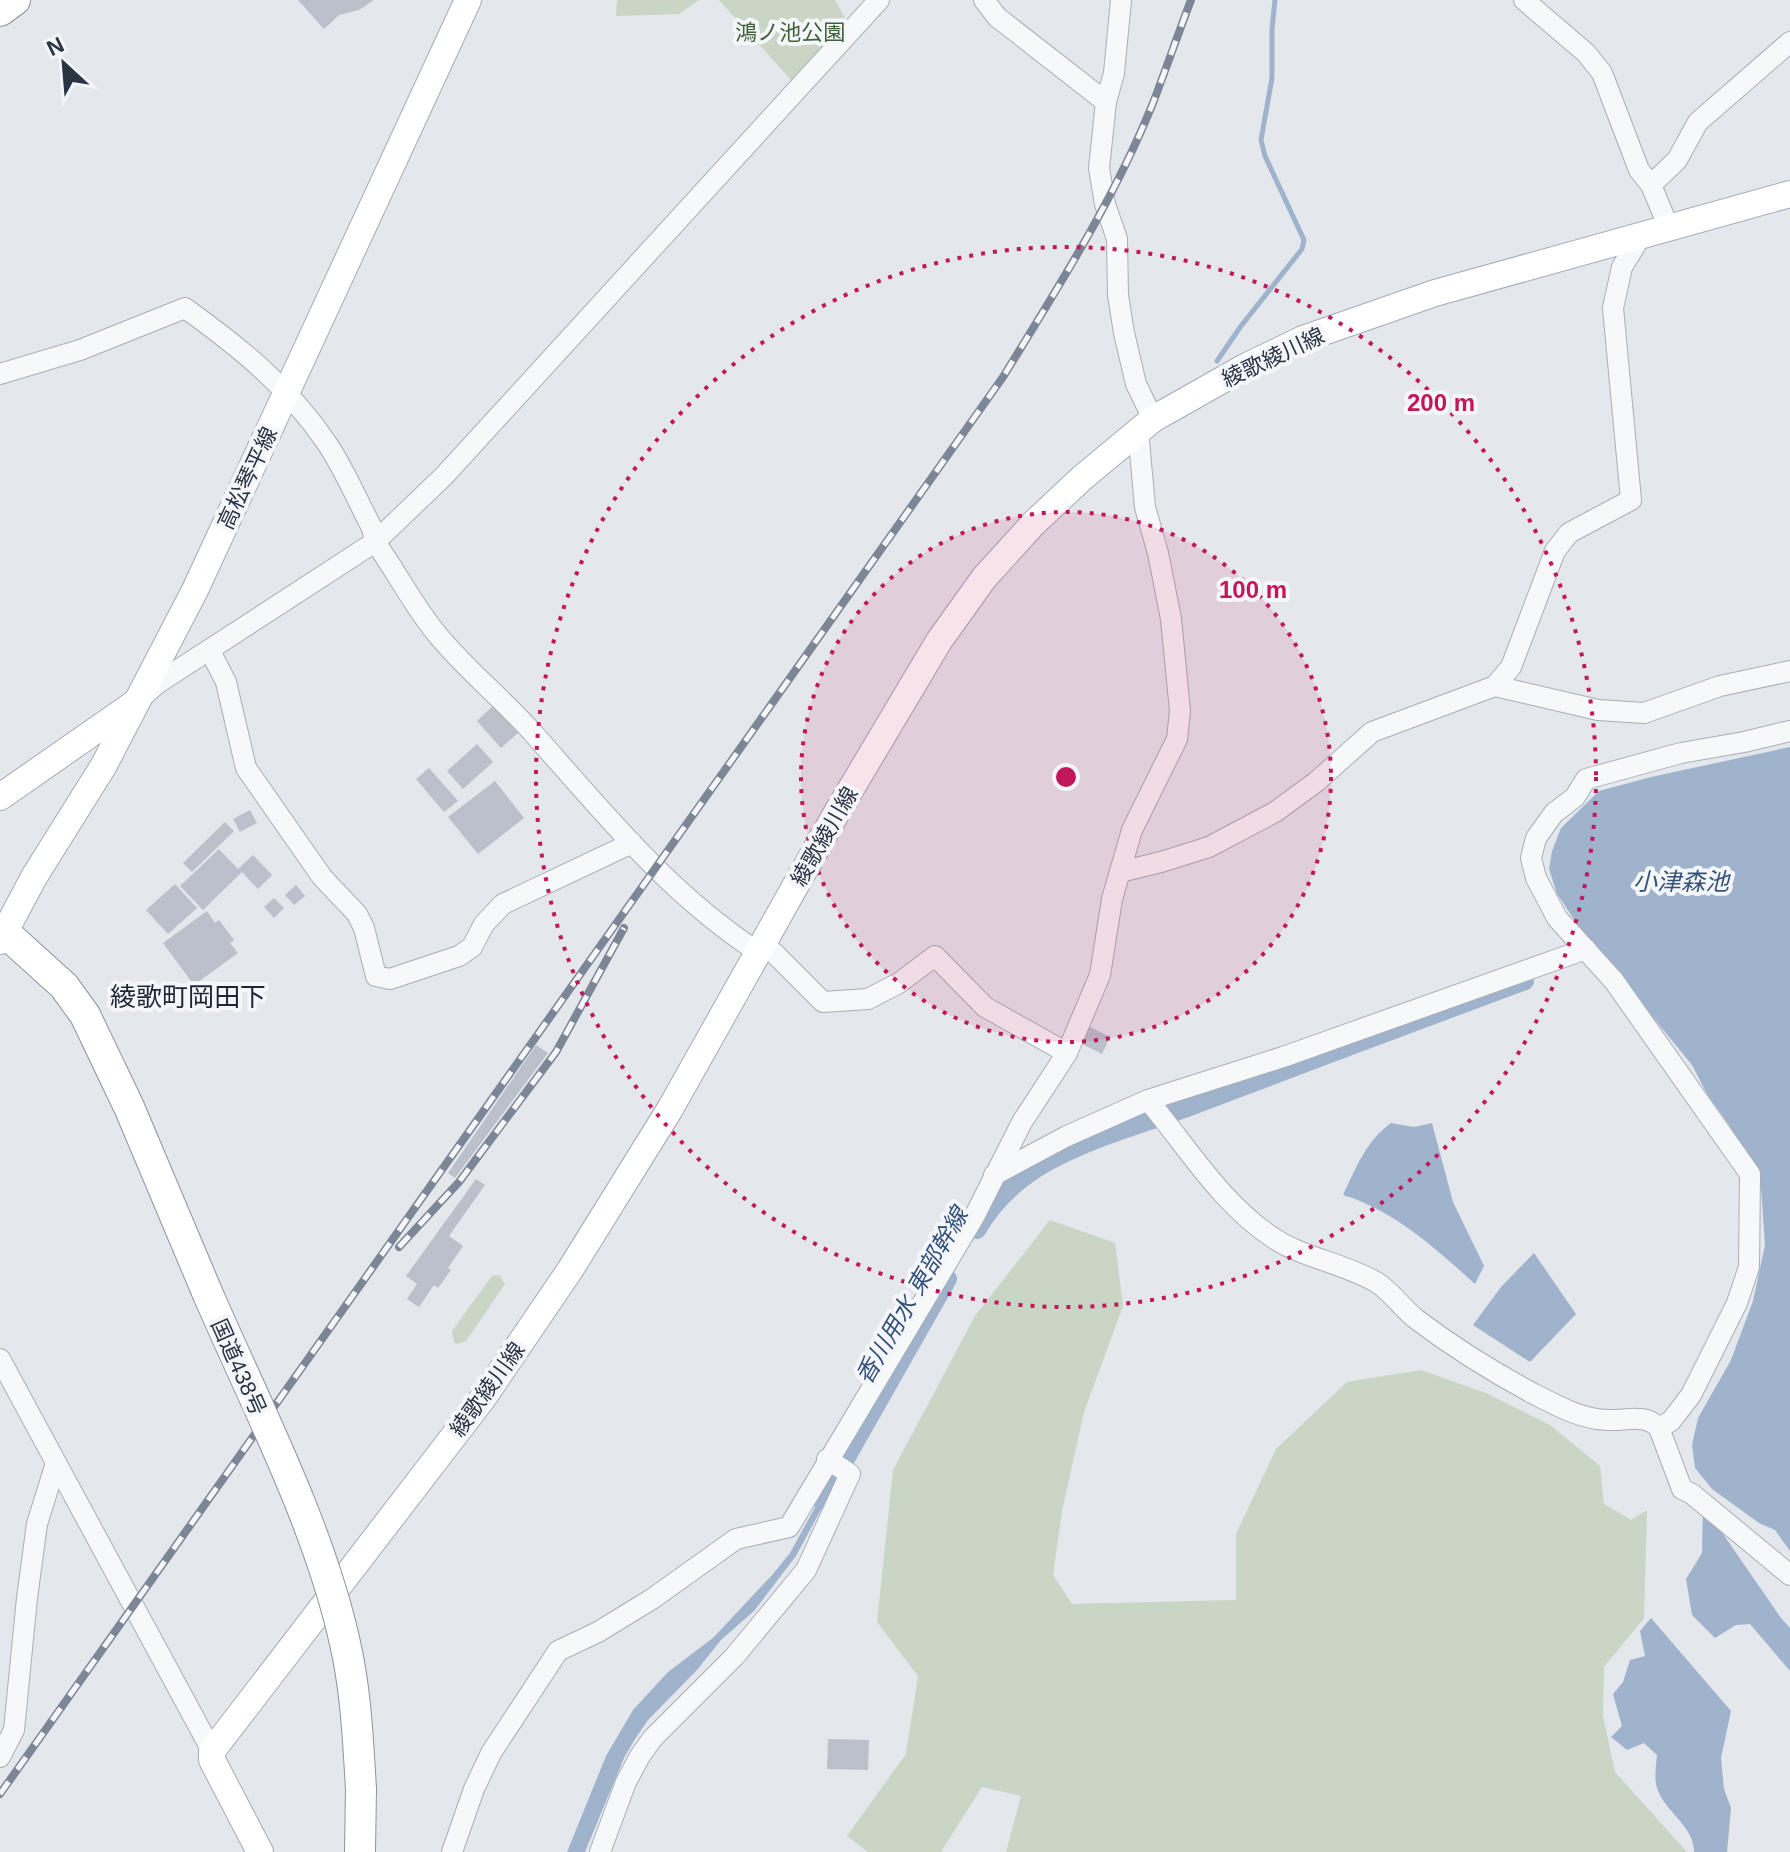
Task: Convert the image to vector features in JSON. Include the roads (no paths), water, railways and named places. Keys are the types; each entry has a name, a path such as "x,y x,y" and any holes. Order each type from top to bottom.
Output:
{"highway":[{"path":"0,11 15,0"},
{"name":"国道438号","path":"2,934 64,986 85,1015 129,1107 323,1564 345,1644 353,1692 361,1789 360,1852"}],"main road":[{"name":"高松琴平線","path":"2,934 104,765 195,590 468,0"},
{"name":"綾歌綾川線","path":"212,1751 483,1398 562,1283 670,1109 939,641 984,578 1033,524 1146,425 1245,367 1303,339 1435,293 1790,194"},
{"path":"0,797 138,700"},
{"path":"212,1751 212,1760 260,1852"}],"street":[{"path":"138,700 158,683 375,542 444,476 879,0"},
{"path":"984,0 997,17 1106,102"},
{"path":"452,1852 474,1789 491,1753 558,1651 598,1632 652,1599 736,1539 789,1527 836,1465 974,1217 1022,1122 1067,1053 1100,975 1112,899 1132,830 1177,739 1180,711 1171,619 1145,507 1146,425 1124,333 1118,295 1117,239 1105,204 1099,168 1106,102 1114,73 1121,0"},
{"path":"1524,0 1586,53 1602,73 1639,170 1651,185 1669,228"},
{"path":"1651,185 1677,160 1698,122 1790,42"},
{"path":"1120,872 1209,847 1275,812 1316,782 1372,732 1495,686 1511,667 1555,551 1569,533 1631,500 1613,308 1622,267 1637,237"},
{"path":"0,374 80,350 185,308 243,349 299,404 328,445 372,528 375,542 433,630 531,730 590,800 700,907 760,949 773,952 823,1002 868,999 899,983 935,956 985,1007 1067,1053"},
{"path":"210,651 226,682 246,768 322,877 357,914 364,928 376,976 390,979 459,956 472,947 484,924 503,904 632,843"},
{"path":"1495,686 1598,710 1644,713 1720,686 1790,671"},
{"path":"1659,1428 1671,1421 1691,1395 1737,1303 1749,1267 1750,1174 1614,981 1557,918 1536,878 1531,858 1536,838 1554,813 1575,797 1586,779 1681,753 1790,731"},
{"path":"994,1175 1067,1136 1148,1100 1283,1057 1586,949"},
{"path":"1148,1100 1196,1164 1250,1222 1278,1242 1339,1264 1378,1283 1412,1316 1458,1350 1579,1416 1608,1420 1648,1419 1659,1428 1682,1489 1790,1575"},
{"path":"0,1359 212,1751"},
{"path":"0,1757 14,1730 37,1524 56,1463"},
{"path":"600,1852 626,1782 652,1739 734,1657 806,1570 850,1474 836,1465"}],"water":[{"name":"小津森池","path":"1790,747 1790,1551 1775,1530 1759,1523 1712,1489 1695,1468 1692,1445 1698,1418 1731,1360 1753,1301 1765,1245 1761,1187 1730,1126 1707,1094 1692,1065 1580,928 1557,894 1549,869 1561,828 1599,791"},
{"path":"1391,1123 1414,1127 1432,1123 1453,1202 1484,1266 1475,1284 1397,1221 1343,1195 1368,1147"},
{"path":"1534,1253 1576,1314 1530,1362 1473,1325 1501,1287"},
{"path":"831,1478 837,1480 796,1556 754,1611 721,1640 697,1670 648,1720 624,1758 585,1852 567,1852 606,1756 633,1710 668,1672 714,1637 773,1574 790,1553"},
{"path":"1703,1505 1790,1628 1790,1671 1750,1624 1736,1625 1715,1638 1692,1615 1686,1579 1702,1553"},
{"path":"1651,1618 1731,1711 1721,1758 1724,1789 1731,1808 1727,1852 1694,1852 1686,1828 1657,1788 1657,1755 1644,1743 1627,1750 1611,1737 1622,1726 1613,1694 1623,1682 1630,1660 1645,1656 1640,1631"}],"waterway":[{"path":"1217,361 1302,249 1304,240 1265,156 1261,140 1272,78 1275,0"},
{"name":"香川用水 東部幹線","path":"977,1230 998,1201 1016,1184 1064,1153 1525,981"},
{"name":"香川用水 東部幹線","path":"822,1501 948,1279"}],"railway":[{"path":"0,1794 1003,377 1084,243 1121,174 1153,103 1191,0"},
{"path":"399,1247 459,1182 556,1052 624,928"}],"district":[{"name":"綾歌町岡田下","path":"188,997"}],"park label":[{"name":"鴻ノ池公園","path":"790,32"}]}
